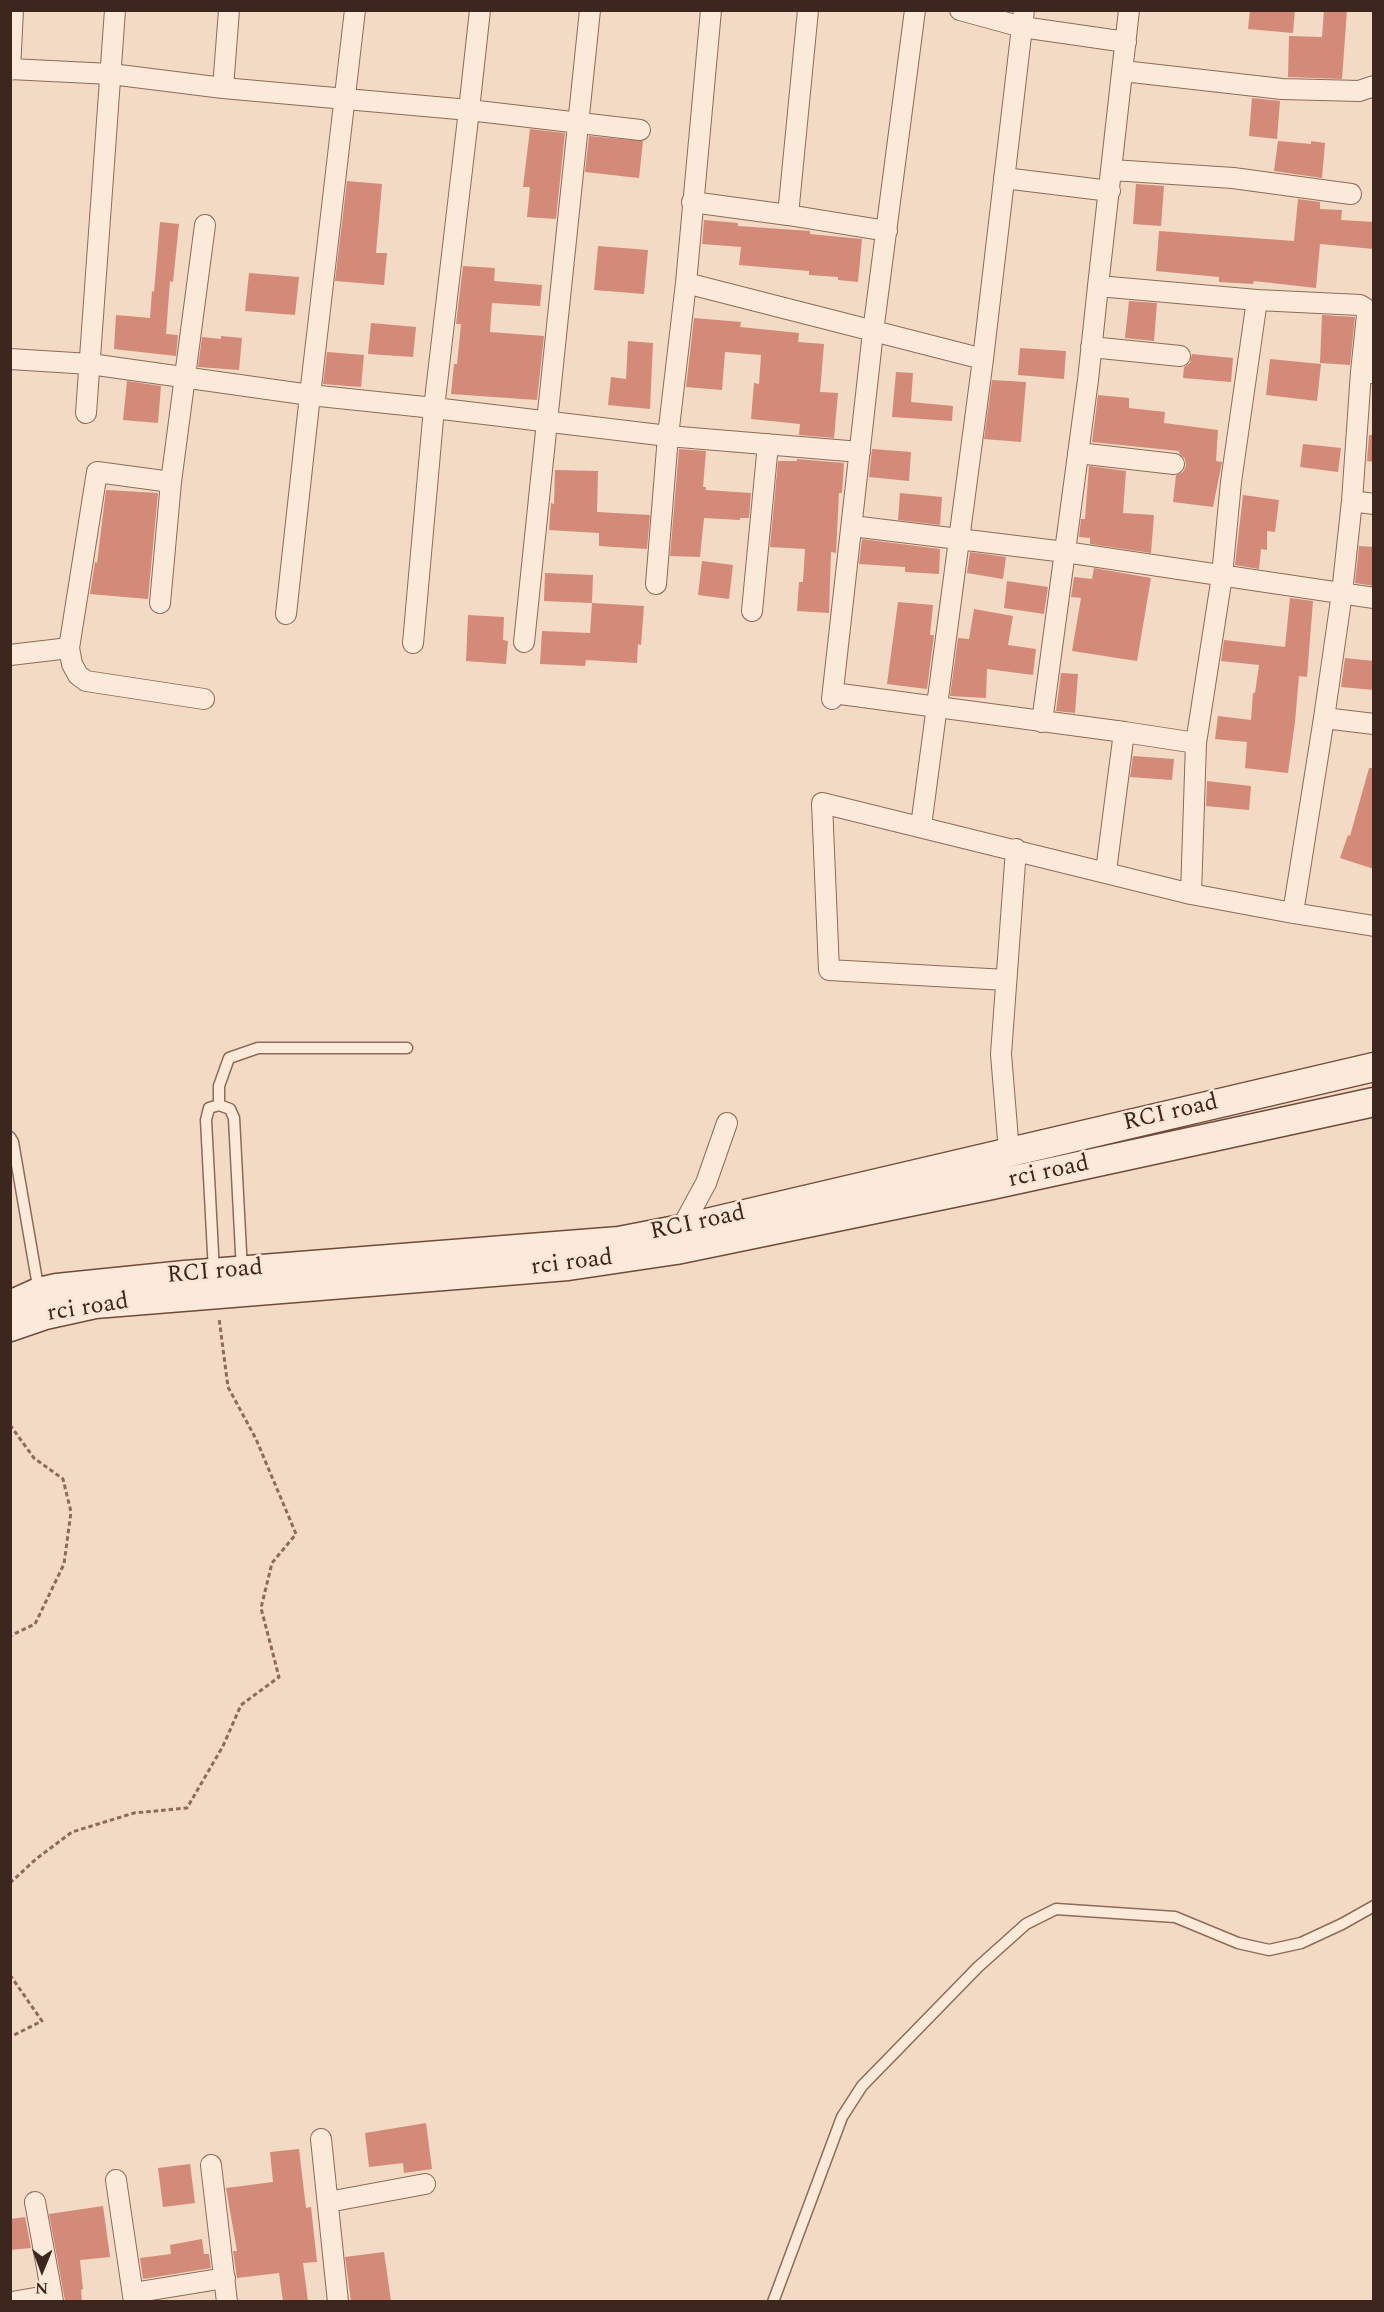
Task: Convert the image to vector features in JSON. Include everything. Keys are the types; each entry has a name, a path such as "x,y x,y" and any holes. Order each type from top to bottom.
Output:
{"main road":[{"name":"RCI road","path":"10,1305 39,1292 57,1288 411,1268 619,1241 681,1229 1374,1066"},
{"name":"rci road","path":"411,1268 568,1266 676,1250 1374,1102"},
{"path":"1093,1132 1101,1161"},
{"name":"rci road","path":"10,1327 45,1315 224,1279"}],"street":[{"path":"13,10 10,69 111,74 223,88 469,110 639,130"},
{"path":"86,413 115,10"},
{"path":"223,88 229,10"},
{"path":"286,614 355,10"},
{"path":"413,643 434,408 480,10"},
{"path":"524,642 590,10"},
{"path":"656,584 668,436 686,283 711,10"},
{"path":"788,215 808,10"},
{"path":"915,10 873,332 832,696 938,707 1196,743"},
{"path":"960,10 1023,19 1126,42"},
{"path":"1042,722 1091,347 1129,10"},
{"path":"921,826 983,359 1023,19"},
{"path":"1123,71 1282,89 1359,91 1374,86"},
{"path":"1112,170 1233,178 1351,194"},
{"path":"1004,178 1110,191"},
{"path":"692,202 887,231"},
{"path":"160,603 171,482 205,225"},
{"path":"686,283 983,359"},
{"path":"1098,286 1257,300 1360,305 1365,308 1367,315 1366,429 1352,501 1324,718 1293,913"},
{"path":"1191,894 1196,743 1222,576 1232,471 1257,300"},
{"path":"1091,347 1180,356"},
{"path":"10,359 90,364 310,396 434,408 668,436 860,452"},
{"path":"752,611 768,444"},
{"path":"1078,453 1174,464"},
{"path":"171,482 97,472 69,648 72,664 78,675 86,681 204,699"},
{"path":"1352,501 1374,504"},
{"path":"852,526 1065,552 1374,598"},
{"path":"10,655 69,648"},
{"path":"1324,718 1374,724"},
{"path":"1106,871 1124,732"},
{"path":"1006,980 829,970 822,803 1106,871 1191,894 1374,926"},
{"path":"1009,1152 1001,1054 1016,849"},
{"path":"681,1229 706,1183 727,1123"},
{"path":"321,2139 338,2301"},
{"path":"211,2165 227,2301"},
{"path":"116,2180 134,2297 225,2278"},
{"path":"328,2202 425,2184"},
{"path":"12,2301 52,2298 35,2202"}],"lane":[{"path":"219,1105 219,1086 229,1058 258,1048 407,1048"},
{"path":"219,1105 230,1109 234,1118 224,1279 206,1120 209,1108 219,1105"},
{"path":"10,1137 14,1142 39,1292"},
{"path":"773,2301 843,2117 862,2086 978,1967 1026,1924 1056,1909 1175,1917 1238,1942 1269,1950 1301,1943 1374,1906"}],"path":[{"path":"10,1883 72,1832 134,1813 187,1808 223,1746 241,1705 279,1677 261,1608 272,1563 296,1534 256,1439 228,1387 224,1279"},
{"path":"10,1425 34,1458 63,1479 71,1512 64,1564 35,1624 10,1636"},
{"path":"10,1975 42,2021 10,2037"}],"building":[{"path":"1250,10 1295,10 1293,33 1248,29"},
{"path":"1324,10 1347,10 1342,79 1288,77 1289,36 1322,37"},
{"path":"1252,98 1280,101 1277,139 1249,136"},
{"path":"530,129 565,133 556,219 527,217 530,187 523,187"},
{"path":"589,136 643,141 639,178 585,172"},
{"path":"1278,141 1325,143 1322,178 1274,171"},
{"path":"347,181 382,184 376,253 387,253 384,285 335,281"},
{"path":"1136,184 1164,186 1161,226 1133,224"},
{"path":"1298,199 1320,202 1320,209 1342,210 1341,220 1374,222 1374,249 1320,244 1316,288 1254,281 1253,284 1219,282 1219,277 1156,271 1159,231 1294,241"},
{"path":"704,220 738,223 738,226 810,231 810,234 862,239 858,282 838,280 838,277 809,275 809,271 739,265 741,247 702,244"},
{"path":"160,222 179,224 173,282 170,281 166,334 178,335 176,356 114,349 116,315 150,318"},
{"path":"598,246 648,250 644,294 594,290"},
{"path":"463,266 495,268 494,281 542,285 540,306 492,303 490,332 544,336 537,400 451,394 461,324 456,324"},
{"path":"249,273 299,277 295,315 245,311"},
{"path":"1129,301 1157,303 1154,341 1125,338"},
{"path":"1322,315 1355,317 1350,365 1320,363"},
{"path":"694,318 741,322 740,327 799,333 798,342 824,344 820,392 838,393 834,438 799,435 800,424 751,419 754,383 759,384 761,355 725,352 722,390 686,387"},
{"path":"371,323 416,327 413,357 368,354"},
{"path":"221,336 242,338 239,370 198,367 202,337 221,339"},
{"path":"628,341 653,343 650,409 608,405 611,377 626,379"},
{"path":"1020,348 1066,351 1064,379 1018,375"},
{"path":"327,352 364,355 361,387 323,384"},
{"path":"1192,354 1233,358 1231,382 1183,378 1184,367 1190,363"},
{"path":"1270,359 1321,364 1317,401 1266,395"},
{"path":"896,372 913,373 911,402 953,406 952,421 892,417"},
{"path":"992,380 1026,382 1021,442 984,439"},
{"path":"127,381 161,386 158,423 123,420"},
{"path":"1098,395 1129,398 1129,408 1165,412 1164,423 1218,430 1216,461 1222,462 1213,507 1173,502 1176,475 1183,472 1186,466 1185,459 1179,451 1092,442"},
{"path":"1369,435 1374,435 1374,462 1367,461"},
{"path":"1303,444 1341,448 1338,472 1300,467"},
{"path":"679,449 706,451 703,487 706,487 706,490 751,493 749,518 740,518 740,520 704,518 700,557 670,556"},
{"path":"872,449 911,452 909,481 869,477"},
{"path":"797,459 844,463 842,493 839,493 836,553 831,552 829,613 797,611 799,582 803,582 805,549 770,547 778,461 797,461"},
{"path":"1089,466 1126,471 1123,513 1154,515 1151,553 1090,544 1090,538 1079,537 1081,519 1085,519"},
{"path":"555,470 598,471 597,512 650,515 647,549 599,546 599,533 549,530 551,503 554,504"},
{"path":"106,490 158,493 148,599 90,594 95,562 97,563"},
{"path":"900,493 942,497 940,525 898,520"},
{"path":"1243,495 1279,500 1275,532 1267,531 1267,550 1261,549 1259,569 1235,565"},
{"path":"862,539 940,549 939,574 905,572 905,567 859,564"},
{"path":"1359,546 1374,547 1374,586 1355,583"},
{"path":"970,552 1006,557 1003,579 967,573"},
{"path":"702,561 733,565 729,599 698,595"},
{"path":"1094,568 1151,578 1137,661 1072,651 1081,598 1071,597 1074,577 1092,579"},
{"path":"545,573 593,575 592,603 544,601"},
{"path":"1007,581 1048,587 1044,614 1004,608"},
{"path":"1290,598 1313,601 1307,677 1299,676 1288,773 1245,768 1247,742 1215,739 1218,716 1251,720 1253,693 1255,693 1259,665 1221,661 1224,640 1285,647"},
{"path":"898,602 933,605 930,635 934,635 927,689 887,684"},
{"path":"592,603 644,606 637,663 586,660 585,666 540,664 542,631 590,633"},
{"path":"974,609 1013,616 1008,645 1036,649 1033,675 987,669 986,698 950,696 958,638 969,639"},
{"path":"468,615 504,617 503,640 508,641 506,664 466,661"},
{"path":"1345,658 1374,661 1374,690 1341,687"},
{"path":"1061,673 1078,674 1075,713 1056,711"},
{"path":"1133,756 1174,759 1172,780 1130,777"},
{"path":"1369,768 1374,768 1374,869 1340,858 1348,835 1350,836"},
{"path":"1207,781 1251,786 1249,810 1206,806"},
{"path":"426,2123 432,2169 404,2173 403,2163 369,2167 365,2133"},
{"path":"299,2149 306,2208 311,2207 317,2262 303,2263 308,2301 283,2301 279,2273 237,2278 233,2251 237,2251 226,2188 273,2182 270,2152"},
{"path":"190,2164 195,2203 163,2207 158,2168"},
{"path":"103,2206 110,2257 80,2260 82,2301 65,2301 49,2214"},
{"path":"25,2217 31,2248 10,2250 10,2219"},
{"path":"202,2239 204,2254 209,2254 211,2268 143,2279 140,2258 171,2254 170,2245"},
{"path":"384,2252 391,2301 351,2301 345,2257"}]}
